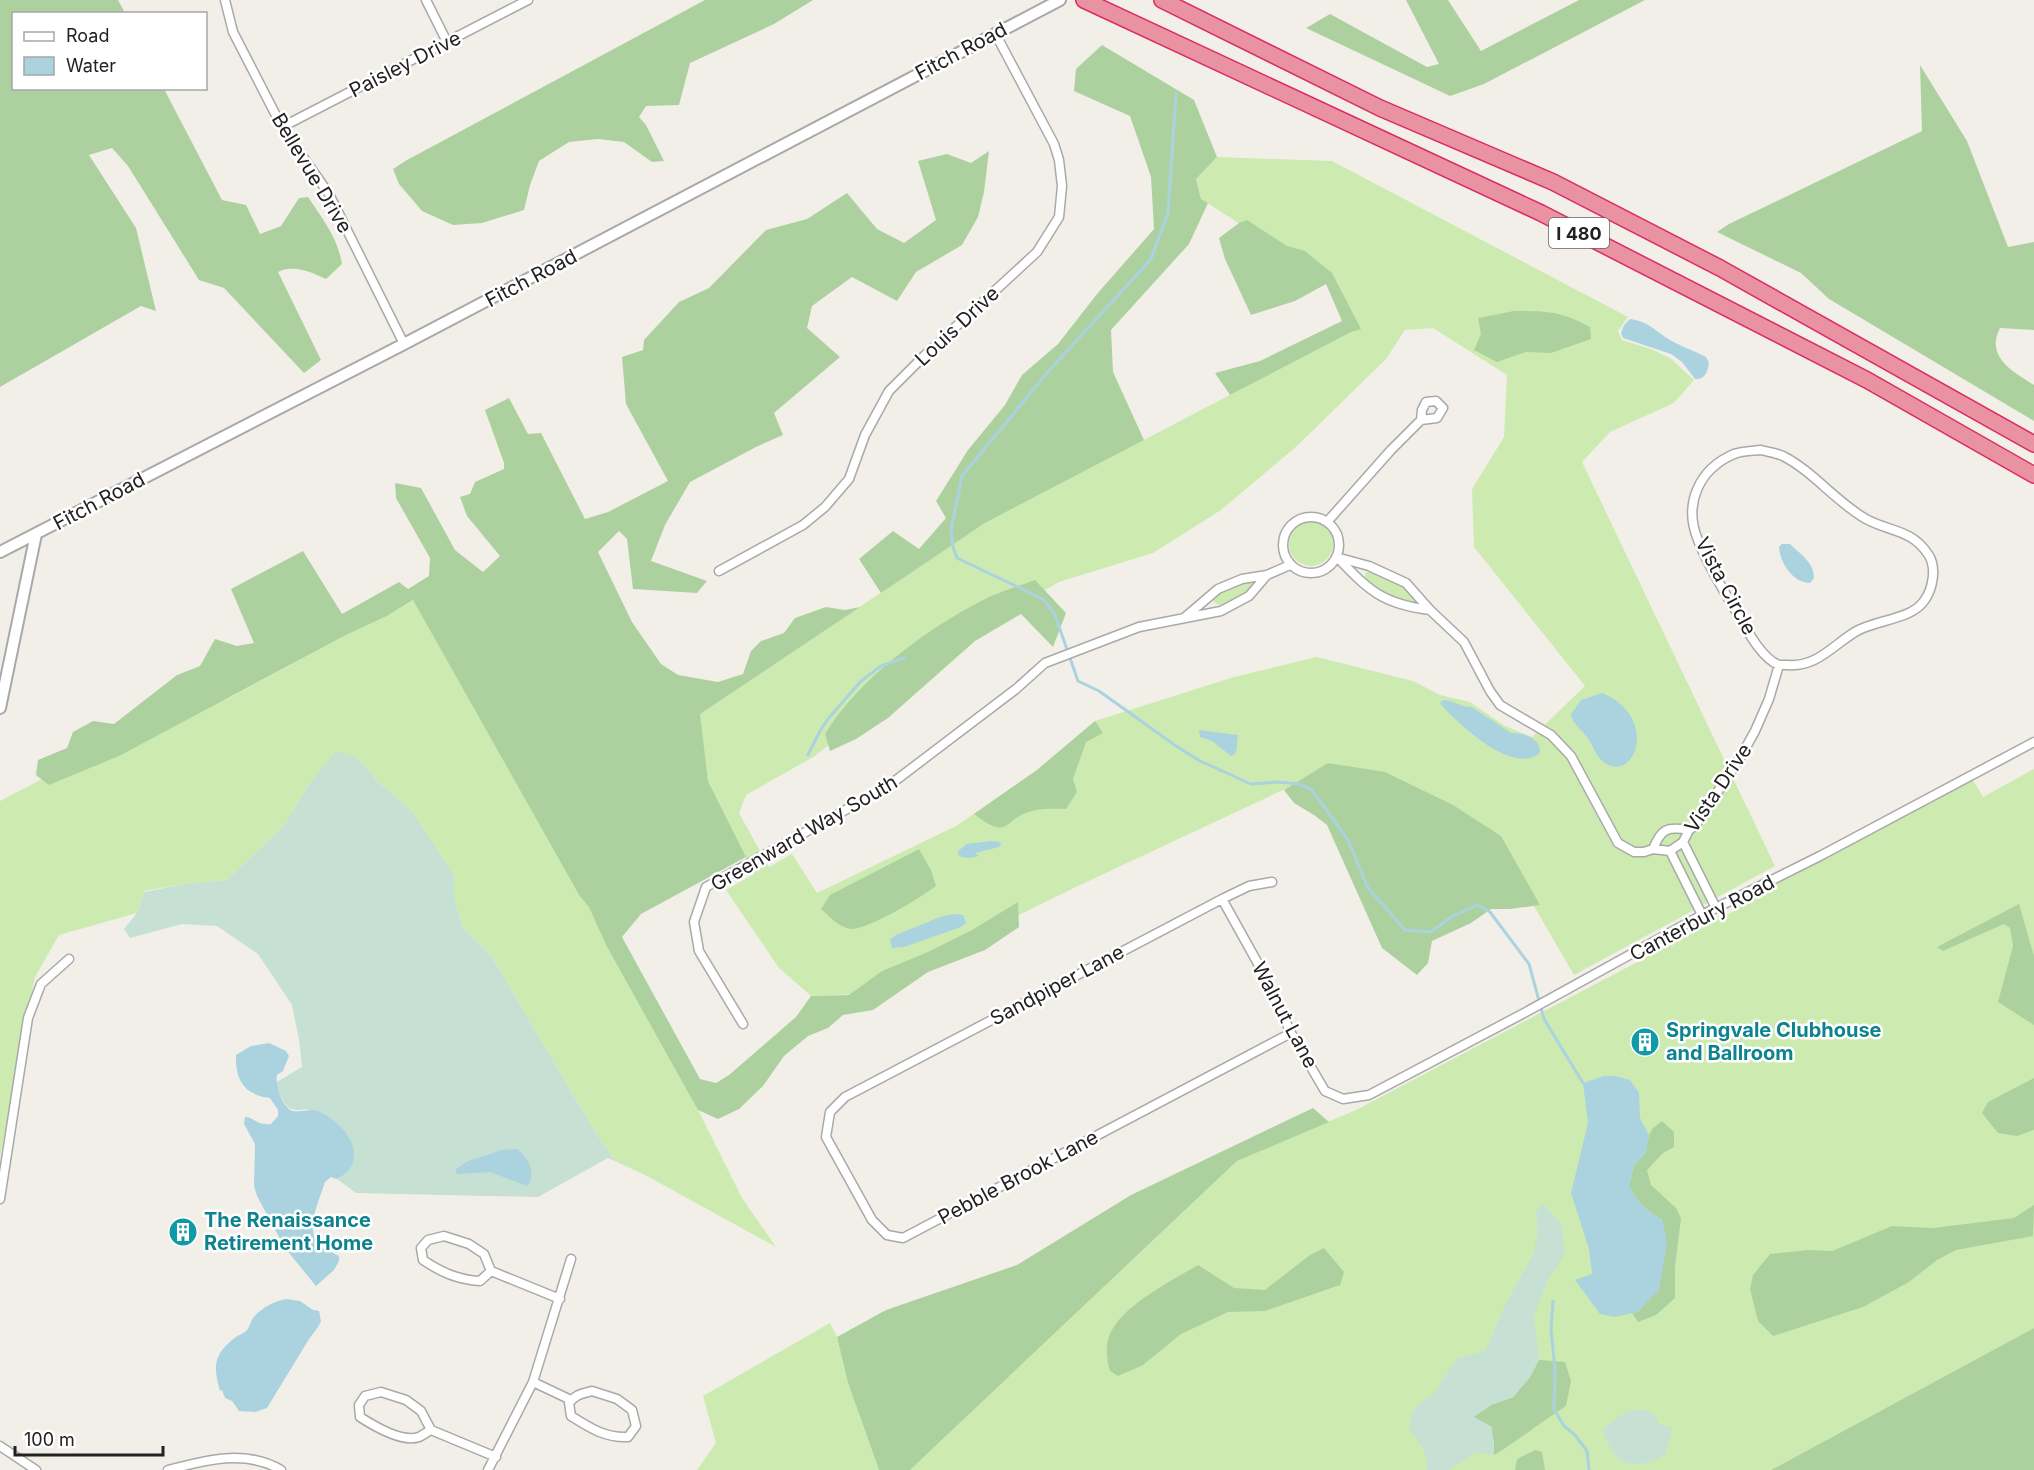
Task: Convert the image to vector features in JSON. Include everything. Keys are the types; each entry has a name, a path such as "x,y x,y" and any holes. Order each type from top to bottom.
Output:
{"highway":[{"name":"I 480","path":"1084,0 1541,213 1868,380 2034,475"},
{"name":"I 480","path":"1162,0 1380,108 1554,182 1720,268 2034,444"}],"street":[{"name":"Bellevue Drive","path":"225,0 233,32 282,128 329,194 404,344"},
{"path":"426,0 447,42"},
{"name":"Paisley Drive","path":"282,128 528,0"},
{"name":"Fitch Road","path":"0,552 404,344 1060,0"},
{"name":"Louis Drive","path":"719,572 803,525 825,507 849,479 865,435 889,391 1037,252 1059,218 1062,186 1059,159 1054,144 995,33"},
{"path":"1327,522 1375,467 1421,420"},
{"name":"Vista Circle","path":"1761,450 1782,455 1867,519 1917,539 1930,556 1934,570 1931,587 1923,603 1902,616 1877,622 1857,631 1820,658 1800,666 1779,665 1762,652 1720,585 1697,538 1692,510 1697,488 1705,474 1716,464 1736,453 1761,450"},
{"path":"1310,516 1327,522 1334,529 1338,538 1339,548 1336,557 1324,570 1315,573 1297,570 1290,565 1282,548 1286,530 1300,518 1310,516"},
{"path":"0,708 36,534"},
{"path":"1336,557 1369,566 1407,583 1430,610 1464,642 1500,705 1551,735 1571,756 1618,843 1634,852 1644,852 1653,849 1670,851 1683,842"},
{"path":"1336,557 1360,582 1381,597 1404,607 1430,610"},
{"name":"Greenward Way South","path":"1184,619 1218,589 1242,579 1267,575 1290,565"},
{"name":"Greenward Way South","path":"743,1024 699,951 694,922 706,887 887,787 1016,689 1045,663 1139,627 1221,611 1250,596 1267,575"},
{"name":"Vista Drive","path":"1716,908 1683,842 1689,830 1695,826 1712,802 1755,731 1769,699 1779,665"},
{"name":"Canterbury Road","path":"1369,1095 1702,915 1820,856 2034,742"},
{"path":"1653,849 1657,838 1666,830 1674,827 1689,830"},
{"path":"1670,851 1702,915"},
{"name":"Sandpiper Lane","path":"845,1097 1222,898 1249,886 1272,882"},
{"name":"Walnut Lane","path":"1222,898 1261,969 1291,1033 1325,1091 1343,1099 1369,1095"},
{"path":"0,1199 28,1018 41,984 69,959"},
{"name":"Pebble Brook Lane","path":"845,1097 830,1112 826,1137 872,1220 887,1235 903,1238 1291,1033"},
{"path":"491,1271 480,1281 466,1281 440,1271 423,1260 422,1248 428,1240 444,1236 469,1244 484,1254 491,1271 560,1299"},
{"path":"488,1470 533,1382 572,1259"},
{"path":"533,1382 571,1400"},
{"path":"592,1391 617,1399 632,1410 636,1426 628,1437 613,1438 571,1416 569,1403 571,1400 576,1395 592,1391"},
{"path":"431,1430 417,1438 403,1437 377,1428 360,1417 358,1405 365,1396 381,1392 406,1400 421,1411 431,1430 496,1456"},
{"path":"0,1446 36,1470"},
{"path":"168,1470 206,1460 243,1458 281,1470"}],"green space":[{"path":"0,0 118,0 124,12 12,12 12,90 165,90 222,200 246,205 260,234 281,226 299,198 308,197 333,237 342,264 326,279 296,269 278,272 321,360 304,373 224,288 199,280 128,166 112,148 89,155 136,228 156,311 141,306 0,387"},
{"path":"705,0 813,0 774,24 690,63 679,105 646,106 639,117 646,125 664,161 652,162 624,142 598,139 569,142 539,161 524,210 482,223 453,225 422,211 399,184 393,169 407,160"},
{"path":"1406,0 1448,0 1481,51 1579,0 1645,0 1484,84 1450,96 1306,28 1330,14 1427,67 1439,64"},
{"path":"1102,45 1194,100 1217,157 1196,179 1201,199 1208,203 1189,244 1111,330 1113,372 1144,440 985,523 881,593 859,559 893,531 919,549 946,518 936,501 968,450 1005,405 1022,375 1058,344 1097,294 1154,229 1151,177 1130,116 1074,91 1076,69"},
{"path":"1920,65 1967,141 2008,247 2034,242 2034,330 2000,328 1996,338 1996,347 2003,362 2010,369 2034,385 2034,421 1829,299 1801,273 1717,232 1729,224 1922,131"},
{"path":"989,151 984,192 978,217 962,245 916,272 897,301 852,277 812,306 807,328 840,357 774,413 783,435 690,482 665,525 651,561 707,581 697,593 633,589 627,539 619,531 598,552 632,622 661,664 678,675 718,682 743,674 751,651 761,641 784,633 795,618 826,607 845,610 860,607 700,714 708,781 746,857 641,914 622,937 700,1079 716,1083 729,1075 796,1017 811,996 849,995 882,971 972,930 1018,902 1019,927 985,950 928,972 873,1010 843,1015 828,1028 808,1036 784,1056 763,1086 739,1109 718,1119 698,1110 606,945 589,907 579,895 413,600 387,616 346,635 119,756 49,785 36,775 38,760 67,748 73,732 93,721 114,724 177,675 200,666 215,639 237,646 254,643 231,589 303,551 342,614 399,582 408,589 429,576 430,558 396,498 395,483 421,488 455,550 483,572 500,556 467,516 460,497 470,494 475,482 504,469 504,463 485,410 509,398 528,434 541,433 585,519 608,512 668,481 626,404 622,357 643,350 644,340 679,302 709,288 766,230 807,219 847,193 877,229 904,243 936,220 918,161 947,154 971,163"},
{"path":"1217,157 1332,161 1628,317 1618,331 1622,340 1670,358 1694,380 1674,403 1610,432 1582,462 1775,866 1574,975 1499,846 1330,768 1078,886 858,994 811,996 779,968 726,890 754,874 708,781 699,714 985,523 1356,329 1329,281 1201,199 1196,179","holes":["1433,328 1507,375 1504,437 1472,489 1474,547 1585,686 1532,737 1505,726 1470,702 1440,695 1413,681 1317,657 1234,677 1095,721 1037,770 956,826 817,893 792,854 769,867 739,813 746,795 815,756 903,685 989,623 1059,582 1153,553 1221,510 1298,445 1386,359 1405,330"]},
{"path":"1247,220 1287,246 1305,251 1332,273 1361,329 1351,332 1230,395 1215,373 1260,361 1342,321 1326,284 1295,301 1251,315 1225,259 1219,238 1239,223"},
{"path":"1514,311 1562,315 1590,327 1591,339 1551,353 1526,352 1497,362 1474,350 1481,334 1478,318"},
{"path":"1311,522 1320,523 1327,528 1332,535 1332,553 1327,560 1320,565 1311,566 1302,565 1295,560 1290,553 1289,544 1290,535 1295,528 1302,523"},
{"path":"1373,570 1402,586 1418,602 1410,605 1384,594 1365,581 1365,573"},
{"path":"1255,578 1258,583 1236,600 1223,605 1213,601 1215,594"},
{"path":"1035,580 1066,613 1053,647 1021,614 975,641 888,718 856,739 830,751 825,734 839,713 856,693 897,656 965,610 993,595"},
{"path":"414,600 579,895 589,906 606,945 687,1088 742,1198 776,1247 647,1176 615,1161 594,1130 490,954 463,928 454,896 454,875 412,811 377,781 358,758 310,783 284,825 227,880 144,891 137,913 59,935 35,977 0,1157 0,801 42,779 231,697"},
{"path":"1095,721 1103,733 1086,742 1073,779 1077,792 1066,809 1032,811 1000,827 974,814 1037,770"},
{"path":"336,751 358,758 377,781 412,811 454,875 454,896 463,928 490,954 594,1130 615,1161 608,1158 538,1197 356,1193 337,1179 348,1172 307,1109 289,1108 275,1083 302,1067 299,1039 292,1005 258,954 217,926 182,924 130,938 124,929 137,913 144,892 185,884 227,880 284,825 310,783"},
{"path":"1328,763 1385,772 1453,805 1501,836 1540,905 1491,909 1471,923 1432,941 1428,963 1417,975 1382,948 1327,825 1294,803 1284,790"},
{"path":"2034,769 2034,1328 1771,1470 910,1470 1237,1161 1358,1109 1740,908 1743,901 1973,780 1983,797"},
{"path":"919,849 931,870 936,886 895,912 860,928 852,929 831,919 821,909 830,895"},
{"path":"2019,904 2034,956 2034,1025 1998,1002 2013,946 2010,928 2004,924 1943,951 1937,947"},
{"path":"2034,1078 2034,1130 2017,1136 1998,1133 1982,1113 1988,1102"},
{"path":"1313,1108 1329,1122 1237,1161 910,1470 879,1470 848,1383 837,1337 886,1310 1017,1265 1131,1195"},
{"path":"1662,1121 1674,1132 1674,1147 1663,1153 1647,1170 1651,1185 1676,1208 1681,1218 1675,1267 1675,1298 1656,1315 1638,1322 1632,1313 1637,1312 1658,1290 1661,1273 1662,1219 1642,1206 1629,1186 1634,1166 1646,1152 1649,1135 1653,1128"},
{"path":"1543,1204 1562,1224 1565,1254 1548,1280 1534,1315 1539,1360 1530,1377 1513,1397 1491,1405 1474,1417 1492,1427 1494,1455 1476,1452 1449,1470 1427,1470 1423,1448 1409,1430 1412,1413 1418,1404 1434,1393 1457,1358 1485,1351 1506,1304 1533,1254 1538,1231 1536,1212"},
{"path":"2034,1205 2033,1236 1956,1250 1937,1260 1909,1282 1863,1307 1773,1336 1758,1321 1750,1289 1753,1275 1770,1254 1808,1250 1832,1251 1892,1226 1933,1228 2014,1218"},
{"path":"1324,1248 1344,1272 1340,1285 1265,1311 1228,1312 1181,1334 1143,1365 1118,1376 1110,1371 1107,1345 1110,1334 1119,1320 1151,1293 1198,1265 1234,1288 1265,1290 1310,1255"},
{"path":"830,1323 837,1337 848,1383 879,1470 697,1470 716,1443 703,1396"},
{"path":"2034,1328 2034,1470 1771,1470"},
{"path":"1539,1360 1565,1362 1571,1381 1566,1406 1494,1455 1494,1440 1473,1417 1491,1405 1513,1397 1530,1377"},
{"path":"1637,1409 1654,1413 1659,1424 1673,1428 1665,1455 1647,1463 1633,1464 1616,1456 1602,1430 1621,1415"},
{"path":"1535,1450 1542,1452 1545,1470 1515,1470 1517,1459"}],"water":[{"path":"1630,319 1645,323 1670,340 1706,357 1709,363 1705,374 1695,379 1682,362 1671,354 1623,338 1621,333 1624,325"},
{"path":"1782,544 1790,544 1812,567 1814,578 1810,583 1798,580 1789,571 1780,553 1779,547"},
{"path":"1602,693 1620,704 1631,717 1636,731 1633,756 1625,764 1616,767 1605,763 1600,758 1574,722 1571,714 1581,700"},
{"path":"1443,700 1472,707 1511,733 1531,737 1538,744 1540,753 1529,758 1516,758 1489,746 1444,708 1440,703"},
{"path":"1199,730 1238,735 1236,753 1231,756 1212,741 1200,737"},
{"path":"1000,842 1001,845 975,853 979,856 964,858 959,856 958,851 967,844"},
{"path":"963,915 966,923 961,927 904,947 892,948 890,939 896,935 940,917"},
{"path":"269,1043 286,1051 289,1056 283,1071 277,1075 279,1093 286,1106 292,1111 312,1110 328,1116 348,1136 354,1153 353,1162 347,1172 337,1179 331,1177 325,1182 314,1215 313,1232 316,1240 321,1247 339,1256 334,1270 316,1286 285,1248 254,1186 255,1144 244,1124 245,1117 262,1124 271,1124 278,1116 278,1110 270,1098 254,1094 243,1085 237,1072 236,1055 251,1046"},
{"path":"1604,1076 1630,1080 1639,1093 1640,1118 1649,1135 1646,1152 1634,1166 1629,1186 1642,1206 1662,1219 1667,1242 1659,1290 1637,1312 1615,1317 1600,1314 1575,1280 1592,1274 1589,1249 1571,1193 1588,1123 1583,1083"},
{"path":"517,1149 530,1166 531,1177 527,1186 490,1172 457,1174 455,1170 468,1161 502,1150"},
{"path":"286,1299 300,1301 313,1310 319,1311 321,1321 267,1408 255,1412 239,1411 232,1401 225,1398 222,1390 220,1391 216,1374 219,1355 228,1343 246,1331 260,1311 272,1303"}],"waterway":[{"path":"1176,94 1168,213 1151,259 1047,373 962,476 951,530 957,558 1043,599 1055,615 1078,681 1099,691 1176,746 1200,761 1251,784 1277,782 1298,784 1311,789 1348,840 1368,888 1405,930 1431,932 1451,917 1477,905 1490,912 1529,964 1544,1019 1583,1083"},
{"path":"808,755 828,719 861,681 881,666 904,658"},
{"path":"1553,1301 1551,1329 1555,1370 1554,1409 1564,1426 1575,1435 1587,1451 1589,1470"}],"place":[{"name":"Springvale Clubhouse and Ballroom","path":"1645,1042"},
{"name":"The Renaissance Retirement Home","path":"183,1232"}]}
